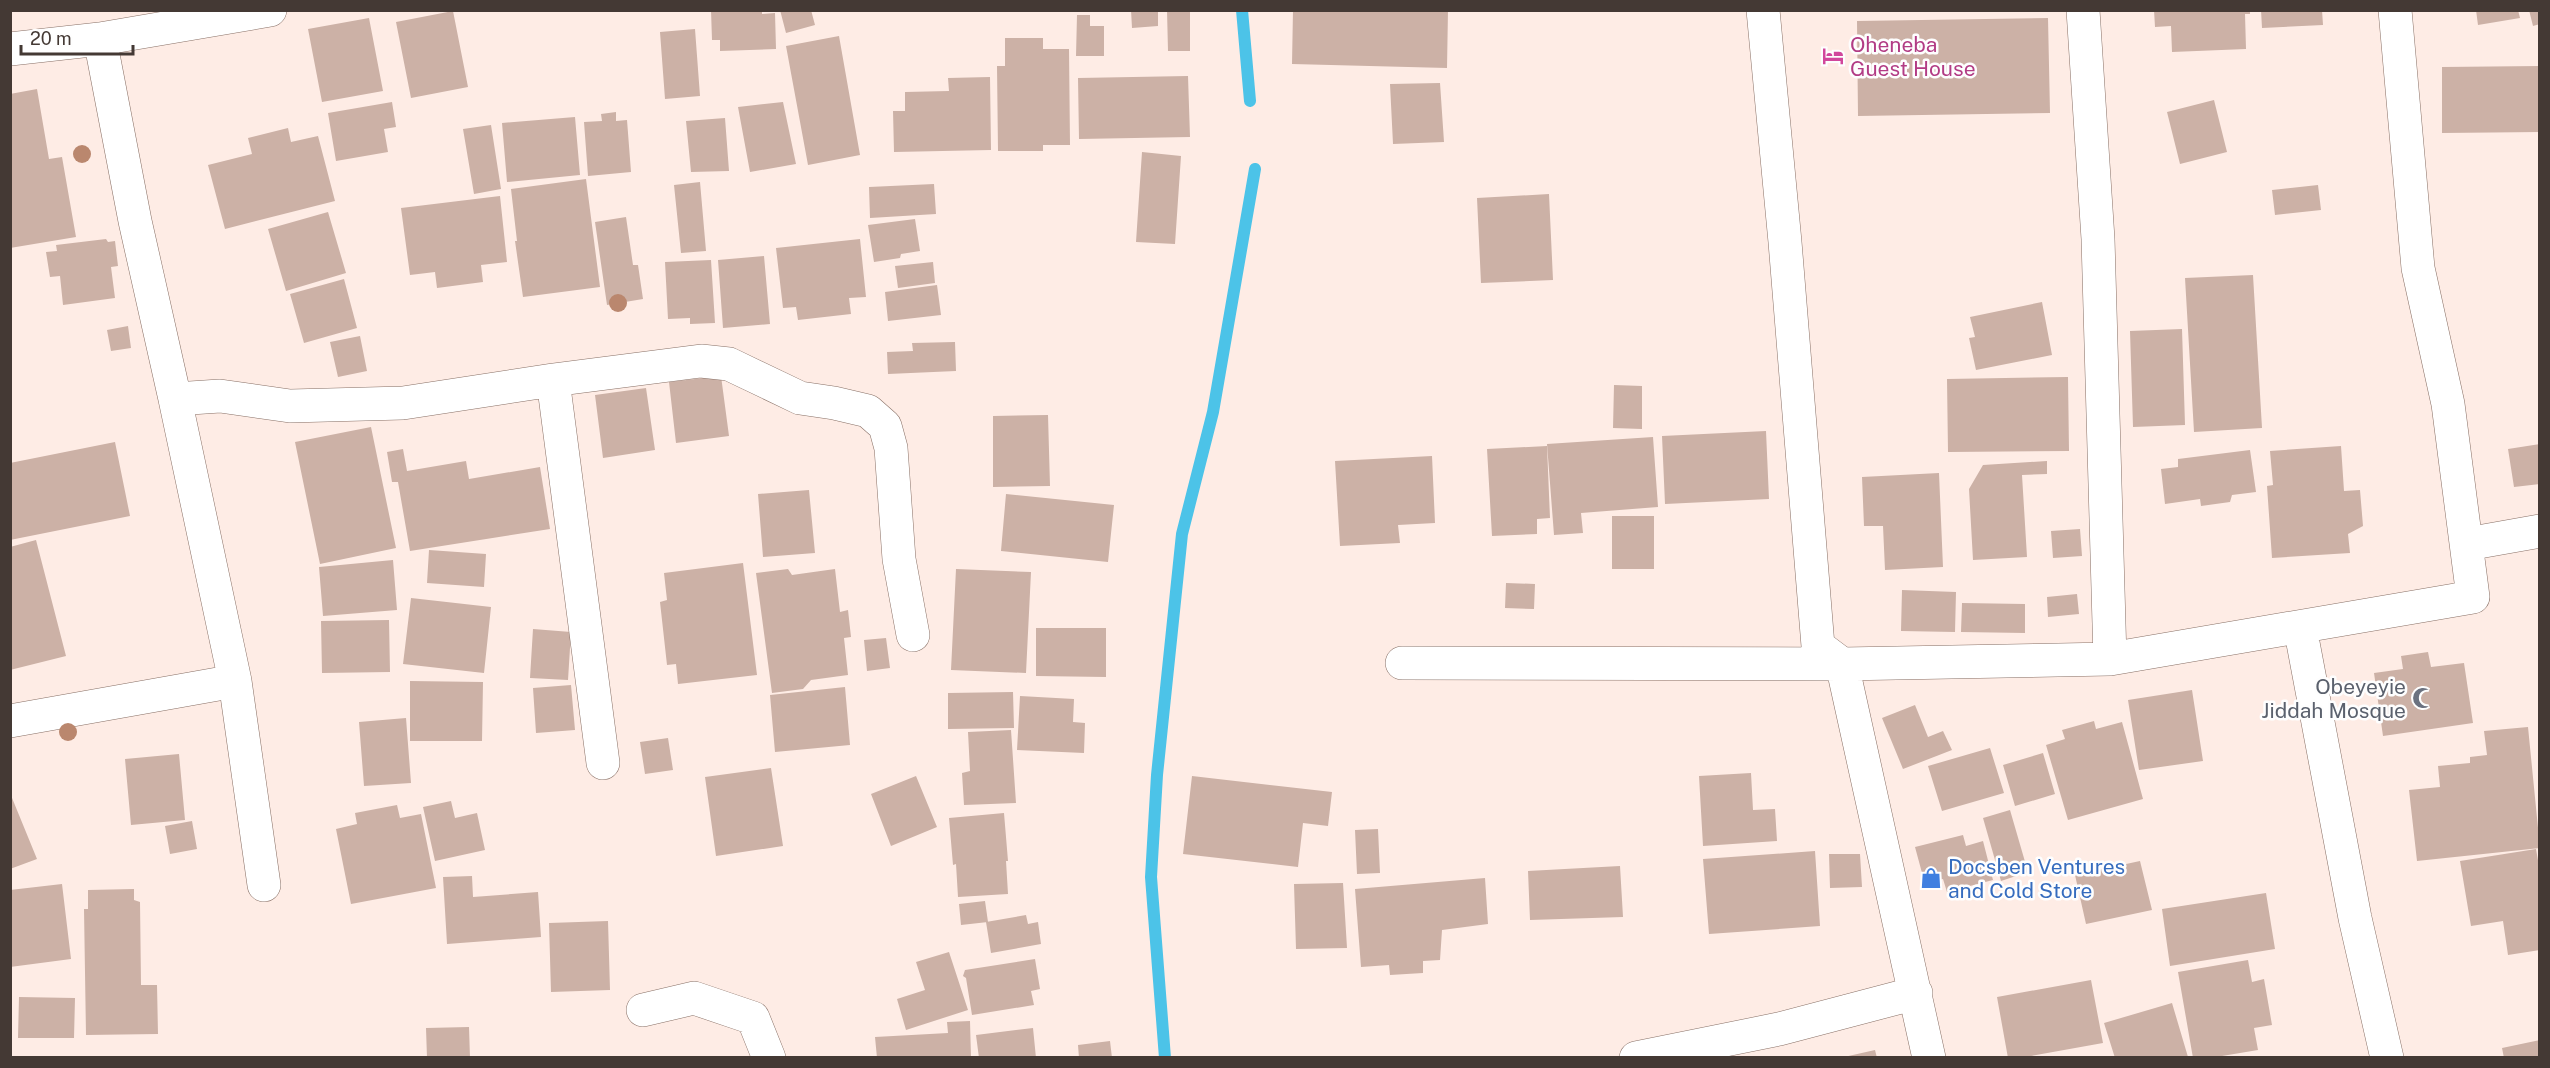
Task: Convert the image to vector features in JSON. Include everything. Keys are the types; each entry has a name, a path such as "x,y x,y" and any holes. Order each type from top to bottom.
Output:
{"street":[{"path":"10,49 100,39 270,10"},
{"path":"1763,10 1785,242 1818,646 1842,664 1929,1058"},
{"path":"2083,10 2098,239 2110,659"},
{"path":"1402,663 1842,664 2110,659 2473,597 2448,404 2418,268 2395,10"},
{"path":"100,39 135,221 235,681 264,885"},
{"path":"175,399 220,396 290,406 403,403 553,380 702,361 729,364 800,398 868,411 885,426 891,448 899,559 913,635"},
{"path":"553,380 603,763"},
{"path":"2466,544 2540,531"},
{"path":"2300,627 2355,918 2387,1058"},
{"path":"10,721 235,681"},
{"path":"1636,1058 1779,1029 1916,993"},
{"path":"643,1010 694,998 753,1018 769,1058"}],"building":[{"path":"711,10 762,10 762,14 775,13 776,49 720,51 720,40 712,40"},
{"path":"780,10 811,10 815,25 786,33"},
{"path":"1131,10 1158,10 1158,26 1132,28"},
{"path":"1167,10 1190,10 1190,51 1168,51"},
{"path":"1293,10 1448,10 1447,68 1292,64"},
{"path":"2154,10 2250,10 2250,14 2245,14 2246,49 2172,52 2171,26 2155,27"},
{"path":"2261,10 2322,10 2323,25 2262,28"},
{"path":"2476,10 2518,10 2520,18 2478,25"},
{"path":"2529,10 2540,10 2540,24 2533,26"},
{"path":"453,11 468,87 411,98 396,22"},
{"path":"1077,15 1090,15 1090,26 1104,26 1104,56 1076,56"},
{"path":"369,18 383,91 322,102 308,29"},
{"path":"2048,18 2050,113 1858,116 1857,21"},
{"path":"695,29 700,96 665,99 660,32"},
{"path":"839,36 860,155 808,165 786,46"},
{"path":"1005,38 1043,38 1043,49 1069,49 1070,145 1043,145 1043,151 998,151 997,66 1005,66"},
{"path":"2540,66 2540,132 2442,133 2442,67"},
{"path":"1188,76 1190,137 1079,139 1078,78"},
{"path":"990,77 991,150 894,152 893,111 905,111 905,92 949,91 948,78"},
{"path":"1440,83 1444,142 1393,144 1390,84"},
{"path":"37,89 49,159 62,157 76,237 10,248 10,94"},
{"path":"2214,100 2227,152 2180,164 2167,112"},
{"path":"392,102 396,127 384,129 388,152 336,161 328,113"},
{"path":"783,102 796,164 750,172 738,107"},
{"path":"616,112 616,121 627,120 631,172 588,176 584,122 602,121 601,114"},
{"path":"575,117 580,175 507,182 502,123"},
{"path":"725,118 729,171 691,172 686,121"},
{"path":"491,125 501,189 474,194 463,129"},
{"path":"288,128 291,142 318,136 335,201 225,229 208,165 252,154 248,138"},
{"path":"1142,152 1181,156 1175,244 1136,242"},
{"path":"586,179 600,287 523,297 511,189"},
{"path":"700,182 706,251 681,253 674,185"},
{"path":"934,184 936,214 870,218 869,187"},
{"path":"2318,185 2321,210 2275,215 2272,190"},
{"path":"1549,194 1553,280 1481,283 1477,198"},
{"path":"500,196 507,262 481,265 483,282 437,288 435,272 410,275 401,208"},
{"path":"328,212 346,273 286,291 268,229"},
{"path":"626,217 633,265 638,265 643,299 607,305 595,222"},
{"path":"915,219 920,251 901,254 900,258 874,262 868,225"},
{"path":"106,239 108,242 115,241 118,266 111,267 115,298 63,305 60,276 50,277 46,252 57,251 56,245"},
{"path":"860,239 866,297 849,298 851,314 798,320 796,307 783,308 776,248"},
{"path":"764,256 770,324 723,328 718,260"},
{"path":"711,260 715,323 690,324 690,318 668,319 665,262"},
{"path":"933,262 935,283 898,288 895,266"},
{"path":"2253,275 2262,428 2194,432 2185,278"},
{"path":"344,279 357,328 304,343 290,294"},
{"path":"937,285 941,315 888,321 885,292"},
{"path":"2042,302 2052,355 1976,370 1969,338 1975,337 1970,317"},
{"path":"128,326 131,348 111,351 107,330"},
{"path":"2182,329 2185,425 2133,427 2130,331"},
{"path":"360,336 367,371 338,377 330,342"},
{"path":"955,342 956,371 888,374 887,352 913,351 912,343"},
{"path":"721,376 729,436 676,443 669,382"},
{"path":"2068,377 2069,451 1948,452 1947,379"},
{"path":"1614,385 1642,386 1642,429 1613,428"},
{"path":"646,388 655,450 603,458 595,395"},
{"path":"1048,415 1050,486 993,487 993,416"},
{"path":"371,427 396,548 320,564 295,442"},
{"path":"1766,431 1769,499 1665,504 1662,436"},
{"path":"1653,437 1658,507 1581,513 1583,533 1554,535 1547,444"},
{"path":"115,442 130,516 10,540 10,463"},
{"path":"2540,444 2540,484 2514,487 2508,449"},
{"path":"1547,446 1550,518 1537,519 1537,534 1492,536 1487,449"},
{"path":"2341,446 2344,491 2360,490 2363,526 2348,534 2350,553 2272,558 2267,486 2273,485 2270,451"},
{"path":"403,449 407,471 466,461 469,479 540,467 550,529 410,551 398,482 392,482 387,452"},
{"path":"2250,450 2256,492 2232,495 2230,502 2201,506 2200,499 2165,504 2161,469 2178,467 2178,459"},
{"path":"1432,456 1435,523 1398,525 1400,543 1340,546 1335,461"},
{"path":"2047,461 2047,474 2022,475 2027,557 1973,560 1969,489 1983,465"},
{"path":"1939,473 1943,567 1885,570 1883,526 1864,526 1862,477"},
{"path":"809,490 815,553 763,557 758,494"},
{"path":"1006,494 1114,505 1108,562 1001,551"},
{"path":"1612,516 1654,516 1654,569 1612,569"},
{"path":"2080,529 2082,556 2053,558 2051,531"},
{"path":"36,540 66,656 10,670 10,547"},
{"path":"429,550 486,554 484,587 427,583"},
{"path":"393,560 397,610 323,616 319,567"},
{"path":"743,563 757,675 678,684 676,664 667,665 660,602 667,600 664,573"},
{"path":"788,569 792,575 835,569 840,612 848,610 851,637 844,638 848,675 811,680 803,689 772,693 756,573"},
{"path":"956,569 1031,572 1026,673 951,670"},
{"path":"1506,583 1535,584 1534,609 1505,608"},
{"path":"1902,590 1956,592 1955,632 1901,631"},
{"path":"2077,594 2079,614 2048,617 2047,597"},
{"path":"411,598 491,607 484,673 403,664"},
{"path":"1962,603 2025,604 2025,633 1961,632"},
{"path":"389,620 390,672 322,673 321,621"},
{"path":"1036,628 1106,628 1106,677 1036,676"},
{"path":"533,629 571,632 568,680 530,678"},
{"path":"886,638 890,668 867,671 864,640"},
{"name":"Obeyeyie Jiddah Mosque","path":"2428,652 2431,667 2464,663 2473,723 2383,736 2374,673 2403,669 2401,656"},
{"path":"410,681 483,682 482,741 410,741"},
{"path":"571,685 575,730 536,733 533,688"},
{"path":"845,687 850,745 775,752 770,695"},
{"path":"2192,690 2203,761 2139,770 2128,700"},
{"path":"1013,692 1014,728 948,729 948,693"},
{"path":"1020,696 1074,699 1073,722 1085,723 1084,753 1017,750"},
{"path":"1915,705 1928,737 1943,731 1952,750 1903,769 1882,718"},
{"path":"406,718 411,783 364,786 359,722"},
{"path":"2094,721 2096,729 2122,722 2143,799 2068,820 2046,745 2065,739 2062,730"},
{"path":"2528,727 2540,848 2417,861 2409,790 2440,787 2438,766 2470,763 2470,757 2487,755 2484,731"},
{"path":"1011,730 1016,803 964,805 962,773 970,771 968,732"},
{"path":"668,738 673,770 645,774 640,742"},
{"path":"1990,748 2004,793 1942,811 1928,766"},
{"path":"2043,753 2055,794 2015,806 2003,765"},
{"path":"179,754 185,820 131,825 125,759"},
{"path":"771,768 783,846 716,856 705,777"},
{"path":"1751,773 1753,810 1775,809 1777,841 1703,846 1699,776"},
{"path":"916,776 937,827 891,846 871,794"},
{"path":"1192,776 1332,792 1328,826 1303,823 1298,867 1183,854"},
{"path":"10,793 37,859 10,869"},
{"path":"451,801 455,818 477,813 485,850 435,861 423,807"},
{"path":"397,805 400,818 421,814 436,888 351,904 336,829 357,824 355,813"},
{"path":"2010,810 2028,872 2001,881 1983,818"},
{"path":"1004,813 1008,894 958,897 949,818"},
{"path":"192,821 197,849 170,854 165,826"},
{"path":"1378,829 1380,873 1357,874 1355,830"},
{"path":"1963,835 1966,846 1983,841 1993,880 1947,892 1943,879 1925,884 1915,847"},
{"path":"2536,849 2540,872 2540,950 2508,955 2503,921 2471,926 2460,861"},
{"path":"1815,851 1820,926 1709,934 1703,859"},
{"path":"1829,854 1860,854 1862,887 1830,888"},
{"path":"2140,861 2152,910 2086,924 2075,875"},
{"path":"1620,866 1623,917 1530,920 1528,871"},
{"path":"472,876 473,897 538,892 541,937 447,944 443,877"},
{"path":"1485,878 1488,924 1442,930 1440,960 1423,961 1423,973 1390,975 1389,965 1361,967 1355,889"},
{"path":"1343,883 1347,948 1296,949 1294,884"},
{"path":"62,884 71,959 10,967 10,890"},
{"path":"134,889 134,900 140,902 141,985 157,985 158,1034 86,1035 84,909 88,909 88,890"},
{"path":"2266,893 2275,949 2170,966 2162,909"},
{"path":"985,901 988,922 961,925 959,904"},
{"path":"1026,915 1028,924 1038,922 1041,944 991,953 986,922"},
{"path":"608,921 610,990 551,992 549,923"},
{"path":"949,952 968,1010 906,1030 897,999 925,990 916,962"},
{"path":"1035,959 1040,989 1031,991 1034,1005 972,1015 966,978 963,976 965,970"},
{"path":"2248,960 2252,982 2264,979 2272,1025 2254,1028 2258,1050 2210,1058 2193,1058 2178,972"},
{"path":"2091,980 2103,1043 2020,1058 2008,1058 1997,997"},
{"path":"19,997 75,998 74,1038 18,1038"},
{"path":"2172,1003 2188,1057 2115,1058 2104,1023"},
{"path":"970,1021 971,1058 877,1058 875,1037 948,1033 947,1022"},
{"path":"469,1027 470,1058 427,1058 426,1028"},
{"path":"1033,1028 1036,1058 979,1058 976,1035"},
{"path":"2540,1040 2540,1058 2504,1058 2502,1048"},
{"path":"1110,1041 1112,1058 1079,1058 1078,1045"},
{"path":"1875,1050 1877,1058 1844,1058 1844,1057"}],"waterway":[{"path":"1242,10 1250,101"},
{"path":"1165,1058 1151,877 1157,775 1182,534 1213,412 1255,169"}],"place":[{"name":"Oheneba Guest House","path":"1833,56"},
{"name":"Obeyeyie Jiddah Mosque","path":"2423,698"},
{"name":"Docsben Ventures and Cold Store","path":"1931,878"}]}
